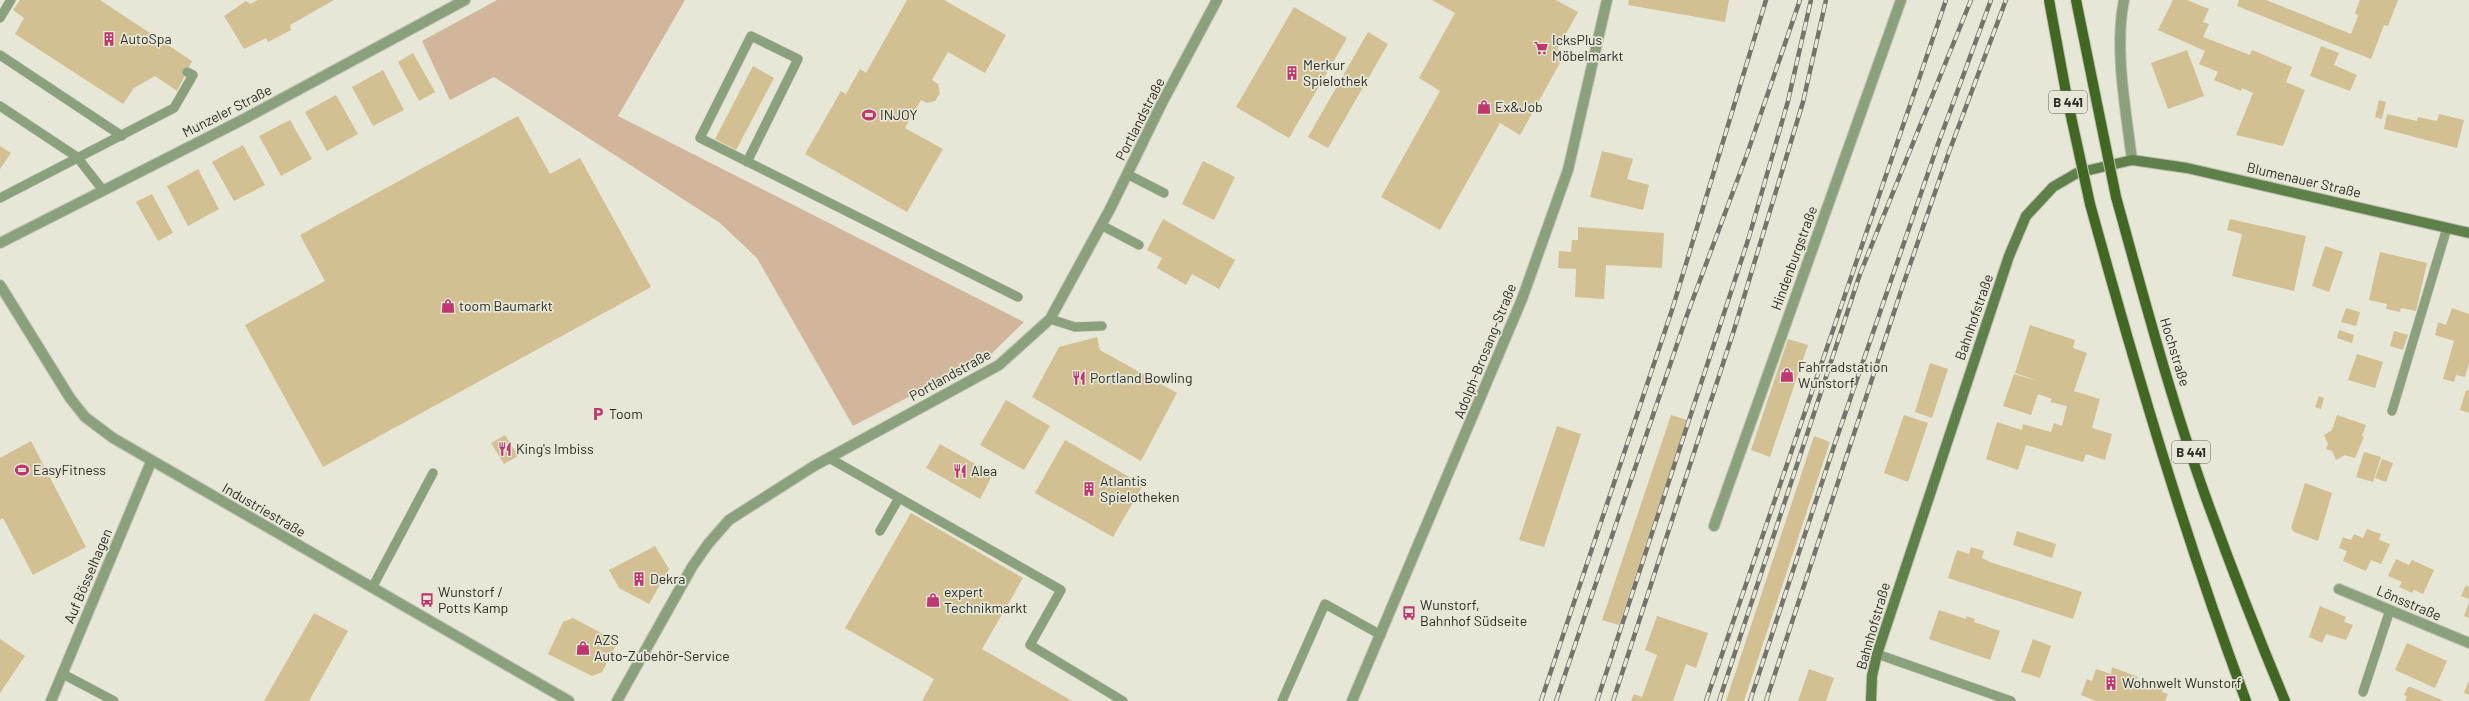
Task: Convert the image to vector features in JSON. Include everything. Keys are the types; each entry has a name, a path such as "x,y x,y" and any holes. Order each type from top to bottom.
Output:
{"main road":[{"name":"B 441","path":"2049,0 2067,98 2090,204 2134,366 2246,701"},
{"name":"Hochstraße","path":"2076,0 2116,197 2147,310 2206,497 2246,606 2285,701"}],"street":[{"name":"Munzeler Straße","path":"0,243 102,189 244,119 465,0"},
{"name":"Portlandstraße","path":"617,701 692,567 708,544 729,520 829,458 999,365 1050,319 1101,225 1217,0"},
{"name":"Adolph-Brosang-Straße","path":"1352,701 1511,329 1568,170 1607,0"},
{"name":"Hindenburgstraße","path":"1714,526 1901,0"},
{"path":"2124,0 2122,48 2125,106 2132,160"},
{"name":"Blumenauer Straße","path":"2132,160 2186,168 2469,233"},
{"name":"Bahnhofstraße","path":"1871,701 1872,676 1877,654 2006,264 2026,216 2054,187 2077,173 2132,160"},
{"name":"Industriestraße","path":"0,285 45,360 85,417 151,462 569,701"},
{"name":"Auf Bösselhagen","path":"51,701 151,462"},
{"name":"Lönsstraße","path":"2339,589 2469,643"}],"lane":[{"path":"0,18 11,0"},
{"path":"747,162 798,59 751,36 700,138 747,162 1018,297"},
{"path":"0,55 122,136"},
{"path":"0,198 174,108 193,75 187,72"},
{"path":"0,106 77,157 102,189"},
{"path":"1127,174 1164,193"},
{"path":"1101,225 1139,246"},
{"path":"2392,411 2447,228"},
{"path":"1050,319 1074,327 1102,326"},
{"path":"829,458 1061,590 1030,645 1123,701"},
{"path":"372,588 433,473"},
{"path":"880,531 899,498"},
{"path":"1282,701 1325,604 1381,635"},
{"path":"2363,692 2390,610"},
{"path":"1877,654 2011,701"},
{"path":"63,674 114,701"}],"shaded area":[{"path":"497,0 685,0 618,116 1024,322 991,354 853,426 757,258 720,223 494,77 450,100 422,41"}],"building":[{"name":"AutoSpa","path":"20,0 100,0 192,61 177,91 155,76 134,88 123,104 15,34 24,18 13,10"},
{"path":"258,0 334,0 290,25 291,30 268,42 266,38 244,49 224,16 246,1 250,4"},
{"name":"INJOY","path":"907,0 944,0 1006,35 985,73 948,52 932,80 938,84 940,93 935,101 927,103 921,100 905,128 943,149 907,212 805,154 841,91 846,94 860,69 866,73"},
{"name":"Ex&Job","path":"1432,0 1556,0 1578,12 1557,50 1565,54 1520,135 1500,123 1440,230 1381,197 1440,91 1419,78 1455,13"},
{"path":"1629,0 1729,0 1725,22 1628,5"},
{"path":"2173,0 2187,0 2209,9 2203,22 2209,24 2203,37 2250,55 2252,50 2292,67 2286,82 2305,90 2283,146 2236,135 2253,93 2242,88 2241,91 2214,80 2218,72 2199,64 2205,51 2158,30"},
{"path":"2239,0 2266,0 2351,34 2358,16 2355,13 2360,0 2398,0 2388,26 2384,25 2371,59 2237,6"},
{"name":"Merkur Spielothek","path":"1294,7 1347,38 1289,138 1236,107"},
{"path":"1368,32 1388,44 1328,148 1308,137"},
{"path":"2321,46 2339,53 2334,65 2357,75 2350,91 2310,76"},
{"path":"2187,50 2204,96 2168,109 2151,63"},
{"path":"413,53 435,92 419,101 398,62"},
{"path":"753,66 774,78 736,150 715,139"},
{"path":"383,70 404,110 373,126 352,87"},
{"path":"336,95 358,134 327,151 305,112"},
{"path":"2379,100 2386,102 2382,119 2375,117"},
{"path":"2387,114 2417,121 2418,117 2437,121 2439,114 2464,120 2457,148 2384,129"},
{"name":"toom Baumarkt","path":"518,116 550,174 580,158 651,287 323,467 245,325 325,281 300,235"},
{"path":"290,120 312,159 281,176 259,136"},
{"path":"243,145 265,185 234,201 212,162"},
{"path":"0,146 11,153 0,169"},
{"path":"1602,151 1633,159 1627,179 1649,185 1643,210 1590,197"},
{"path":"1203,161 1235,177 1214,220 1182,204"},
{"path":"198,169 219,209 188,226 167,186"},
{"path":"152,194 173,233 158,241 136,202"},
{"path":"1163,219 1235,260 1219,289 1192,274 1186,285 1157,268 1162,258 1147,250"},
{"path":"2230,219 2306,236 2294,291 2232,276 2242,234 2227,230"},
{"path":"1578,227 1664,233 1662,268 1606,265 1604,299 1575,297 1576,269 1558,268 1559,251 1571,252 1572,240 1578,240"},
{"path":"2325,246 2343,252 2329,292 2312,286"},
{"path":"2380,252 2427,263 2416,311 2401,308 2400,312 2386,309 2387,304 2369,300"},
{"path":"2346,308 2360,312 2356,326 2341,322"},
{"path":"2452,308 2469,314 2469,363 2465,377 2456,375 2454,382 2443,379 2454,341 2435,335 2438,322 2446,325"},
{"path":"2030,325 2075,340 2073,348 2087,353 2074,391 2100,399 2092,428 2112,434 2105,460 2086,454 2083,462 2026,445 2018,470 1986,459 1997,422 2022,430 2023,424 2051,432 2054,423 2062,426 2067,406 2050,402 2052,399 2038,394 2031,415 2003,406 2014,374 2041,382 2015,373"},
{"path":"2339,330 2354,335 2352,343 2337,338"},
{"path":"2394,331 2408,335 2403,350 2390,346"},
{"path":"1097,337 1100,350 1177,393 1141,461 1032,397 1059,347"},
{"name":"Fahrradstation Wunstorf","path":"1788,339 1808,345 1770,457 1751,450"},
{"path":"2357,354 2383,362 2375,388 2348,380"},
{"path":"1930,363 1948,369 1932,418 1915,412"},
{"path":"2466,390 2469,391 2469,413 2460,410"},
{"path":"2319,396 2324,398 2321,409 2315,407"},
{"path":"1006,400 1050,426 1024,470 980,445"},
{"path":"1671,415 1687,420 1619,625 1602,620"},
{"path":"1904,415 1928,423 1908,482 1884,473"},
{"path":"2337,415 2366,425 2362,436 2364,437 2355,458 2345,455 2336,460 2332,451 2326,449 2328,444 2324,435 2332,430"},
{"path":"1557,426 1581,434 1544,547 1519,540"},
{"name":"King's Imbiss","path":"505,435 518,456 504,464 491,443"},
{"path":"1814,436 1830,442 1744,701 1726,701"},
{"name":"Atlantis Spielotheken","path":"1065,440 1143,485 1113,537 1035,493"},
{"path":"31,441 86,547 33,575 3,518 0,520 0,458"},
{"name":"Alea","path":"940,444 993,474 980,499 926,468"},
{"path":"2364,452 2381,457 2373,482 2356,477"},
{"path":"2382,459 2393,463 2386,482 2375,478"},
{"path":"2305,483 2332,493 2318,541 2294,532 2291,528"},
{"path":"911,513 1023,578 982,649 1072,701 922,701 934,679 845,628"},
{"path":"2367,529 2381,534 2379,540 2390,544 2381,564 2371,560 2366,571 2343,561 2347,551 2339,548 2343,537 2351,540 2354,534 2363,538"},
{"path":"2017,531 2056,544 2052,558 2013,545"},
{"name":"Dekra","path":"655,546 669,569 649,604 619,588 609,570"},
{"path":"1971,547 1984,551 1982,558 1990,562 2082,592 2073,619 1948,578 1957,550 1969,554"},
{"path":"2396,559 2409,565 2412,560 2434,570 2423,594 2414,590 2412,593 2399,587 2402,582 2388,576"},
{"path":"2466,585 2469,587 2469,599 2461,596"},
{"path":"2469,602 2469,618 2464,616"},
{"path":"2320,606 2346,617 2344,622 2353,625 2346,640 2326,634 2322,643 2309,637"},
{"path":"1939,610 1966,619 1966,616 1975,619 1974,622 2000,631 1990,660 1929,639"},
{"path":"314,613 348,631 309,701 264,701"},
{"path":"1657,616 1708,633 1696,668 1686,664 1673,701 1631,701 1634,694 1642,697 1657,655 1645,650"},
{"name":"AZS Auto-Zubehör-Service","path":"573,618 618,642 602,672 592,676 548,654 563,622"},
{"path":"0,639 25,656 0,693"},
{"path":"2033,639 2051,646 2040,678 2021,672"},
{"path":"2407,643 2447,661 2435,688 2395,670"},
{"name":"Wohnwelt Wunstorf","path":"2112,667 2138,677 2134,682 2149,688 2152,680 2167,685 2164,685 2162,692 2168,694 2165,701 2096,701 2081,695 2087,679 2092,681 2096,669 2111,674"},
{"path":"1809,669 1834,678 1826,701 1798,701"},
{"path":"2468,682 2469,683 2469,695 2464,693"},
{"path":"2408,687 2444,701 2405,701 2407,696 2404,695"}],"railway":[{"path":"1541,701 1672,310 1766,0"},
{"path":"1556,701 1687,315 1746,157 1800,0"},
{"path":"1597,701 1749,237 1788,101 1811,0"},
{"path":"1613,701 1734,330 1803,102 1826,0"},
{"path":"1706,701 1946,0"},
{"path":"1719,701 1860,274 1971,0"},
{"path":"1750,701 1835,443 1938,144 1991,0"},
{"path":"1766,701 1902,288 1949,152 2006,0"}],"place":[{"name":"AutoSpa","path":"109,39"},
{"name":"IcksPlus Möbelmarkt","path":"1541,48"},
{"name":"Merkur Spielothek","path":"1292,73"},
{"name":"Ex&Job","path":"1484,107"},
{"name":"INJOY","path":"869,115"},
{"name":"toom Baumarkt","path":"448,306"},
{"name":"Fahrradstation Wunstorf","path":"1787,375"},
{"name":"Portland Bowling","path":"1079,378"},
{"name":"Toom","path":"598,414"},
{"name":"King's Imbiss","path":"505,449"},
{"name":"EasyFitness","path":"22,470"},
{"name":"Alea","path":"960,471"},
{"name":"Atlantis Spielotheken","path":"1089,489"},
{"name":"Dekra","path":"639,579"},
{"name":"Wunstorf / Potts Kamp","path":"427,600"},
{"name":"expert Technikmarkt","path":"933,600"},
{"name":"Wunstorf, Bahnhof Südseite","path":"1409,613"},
{"name":"AZS Auto-Zubehör-Service","path":"583,648"},
{"name":"Wohnwelt Wunstorf","path":"2111,683"}]}
